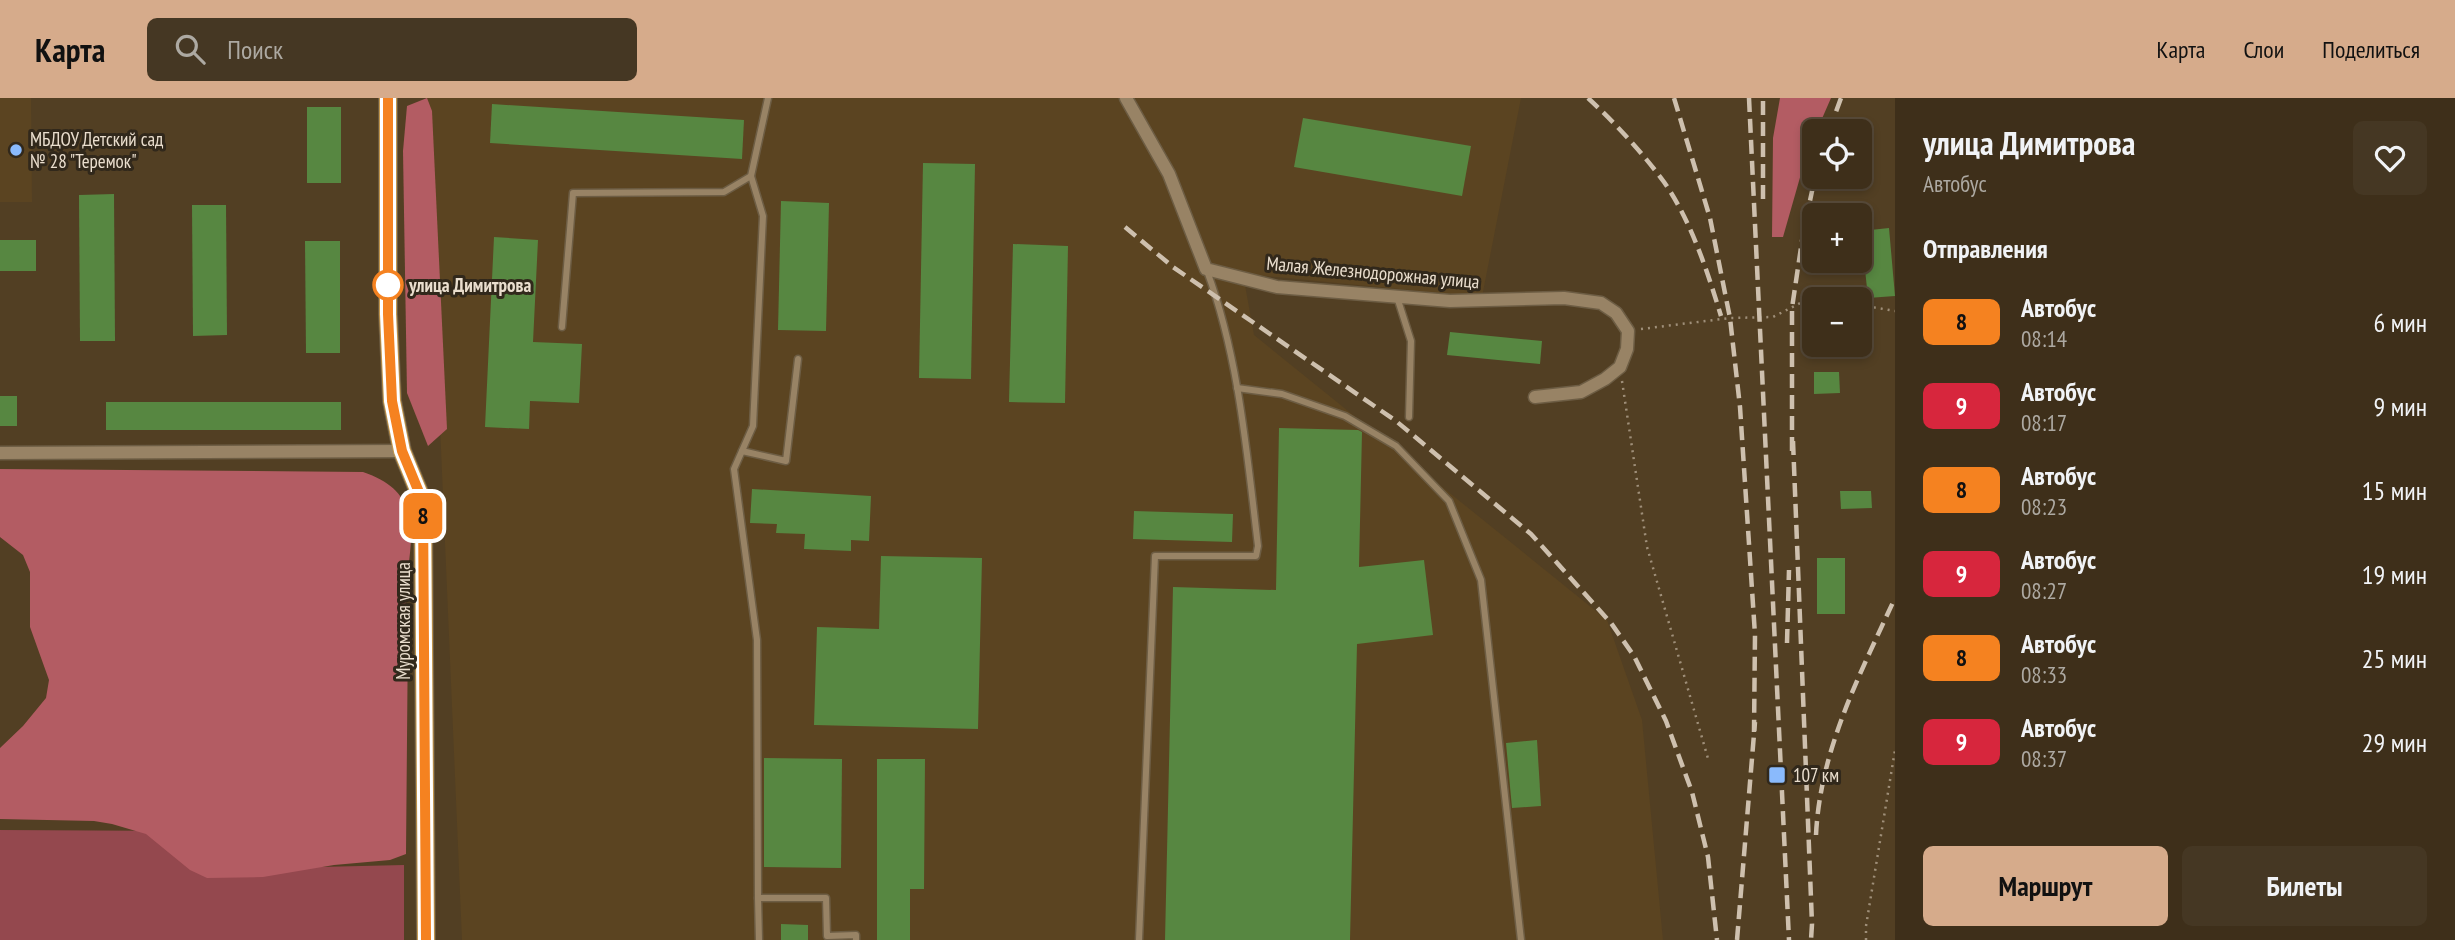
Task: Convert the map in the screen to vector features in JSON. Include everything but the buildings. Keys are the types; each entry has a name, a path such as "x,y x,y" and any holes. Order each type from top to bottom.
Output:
{"main road":[{"name":"Муромская улица","path":"388,98 388,314 391,389 402,451 423,502 426,940"}],"street":[{"path":"1126,98 1169,174 1206,269"},
{"name":"Малая Железнодорожная улица","path":"1206,269 1277,287 1450,301 1564,298 1601,303 1616,313 1628,331"},
{"path":"1535,397 1581,392 1605,379 1620,367 1627,349 1628,331"},
{"path":"0,453 402,451"}],"lane":[{"path":"759,940 757,640 734,469 753,426 763,216 751,176 768,98"},
{"path":"562,327 573,192 724,192 751,176"},
{"path":"1139,940 1155,556 1256,555 1258,546 1243,419 1217,298 1206,269"},
{"path":"1397,297 1411,341 1409,418"},
{"path":"742,451 786,460 798,359"},
{"path":"1237,388 1282,394 1345,416 1395,446 1449,501 1481,580 1521,940"},
{"path":"758,898 825,898 827,936 856,935 856,940"}],"path":[{"path":"1628,331 1730,318 1773,317 1802,302"},
{"path":"1872,307 1895,311"},
{"path":"1620,367 1647,547 1709,762"},
{"path":"1866,940 1866,926 1895,750"}],"shaded area":[{"name":"МБДОУ Детский сад № 28 \"Теремок\"","path":"0,98 31,98 32,202 0,202"},
{"path":"426,98 1521,98 1482,297 1243,274 1254,335 1607,620 1642,720 1663,940 462,940"},
{"path":"427,98 432,111 447,429 428,446 407,393 403,151 407,106"},
{"path":"1780,98 1831,98 1822,119 1802,119 1802,170 1783,237 1772,237 1773,138"},
{"path":"0,469 363,472 388,484 403,500 410,518 411,538 405,604 408,626 406,854 390,860 334,865 263,877 207,878 190,870 146,834 112,824 94,821 0,819 0,748 46,698 49,680 30,627 30,572 23,555 0,537"},
{"path":"0,830 188,831 191,870 404,865 404,940 0,940"}],"railway":[{"path":"1588,98 1637,149 1674,197 1697,246 1721,316"},
{"path":"1674,98 1710,218 1730,318 1740,407 1755,635 1754,732"},
{"path":"1749,98 1789,940"},
{"path":"1763,98 1763,199"},
{"path":"1833,119 1841,98"},
{"path":"1792,451 1792,308 1812,189"},
{"path":"1125,227 1173,267 1396,421 1531,534 1611,623 1634,656 1666,721 1692,792 1708,857 1717,940"},
{"path":"1793,441 1811,940"},
{"path":"1787,643 1789,570"},
{"path":"1816,835 1825,773 1834,743 1856,684 1895,598"},
{"path":"1737,940 1755,722"}],"bus line":[{"name":"8","path":"388,98 388,314 392,401 402,451 423,502 426,940"}],"place":[{"name":"МБДОУ Детский сад № 28 \"Теремок\"","path":"16,150"},
{"name":"улица Димитрова","path":"388,285"},
{"name":"107 км","path":"1777,775"}]}
